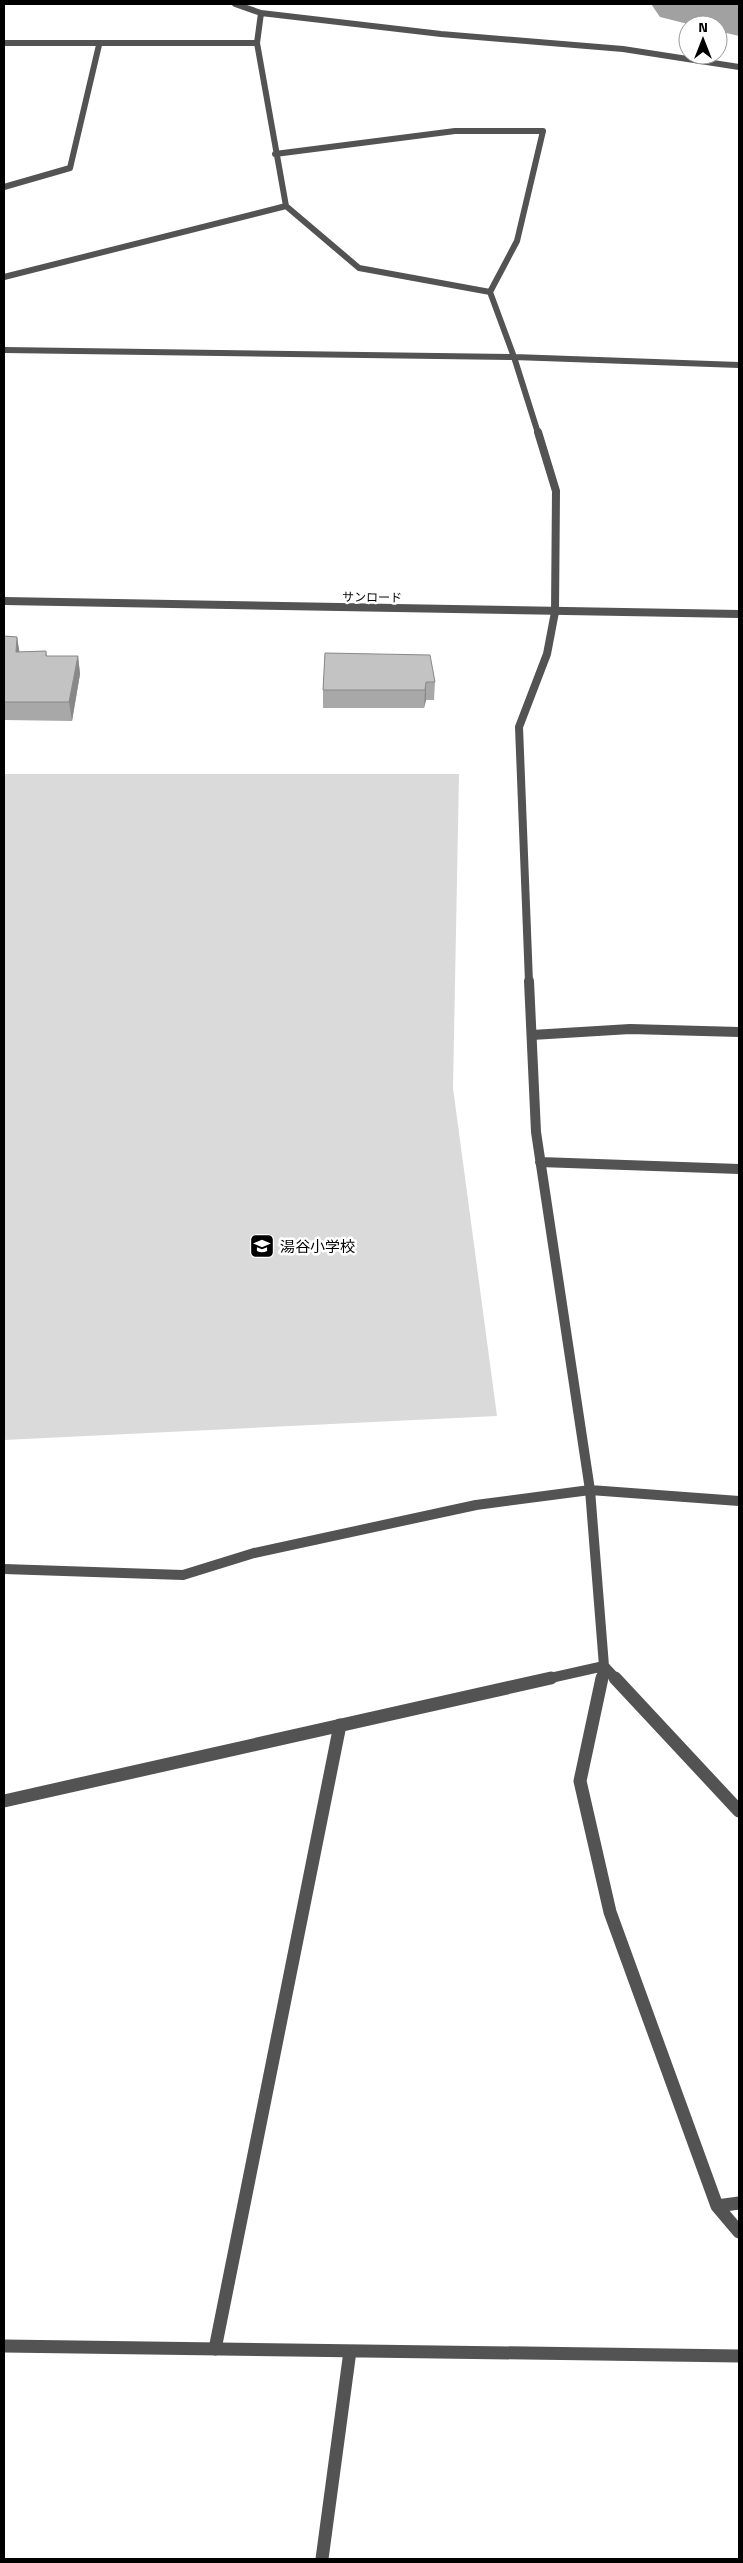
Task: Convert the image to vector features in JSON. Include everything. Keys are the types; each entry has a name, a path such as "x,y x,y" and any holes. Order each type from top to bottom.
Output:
{"street":[{"path":"235,4 261,13 441,34 623,49 739,67"},
{"path":"261,13 257,43 274,154 286,206 359,268 490,292"},
{"path":"4,43 99,45 257,43"},
{"path":"4,187 70,168 99,45"},
{"path":"274,154 455,131 544,131 517,241 490,292 514,357 556,491 555,612 546,654 520,727 536,1132 590,1490 604,1666 580,1781 610,1912 717,2206 739,2232"},
{"path":"4,277 286,206"},
{"path":"4,350 514,357 739,365"},
{"name":"サンロード","path":"4,602 739,614"},
{"path":"532,1035 630,1029 739,1032"},
{"path":"540,1162 739,1169"},
{"path":"4,1568 183,1575 254,1552 476,1505 590,1490 739,1501"},
{"path":"4,1800 604,1666"},
{"path":"604,1666 739,1811"},
{"path":"215,2349 340,1724"},
{"path":"717,2206 739,2203"},
{"path":"4,2346 739,2356"},
{"path":"322,2559 350,2351"}],"shaded area":[{"name":"湯谷小学校","path":"4,774 459,774 453,1088 497,1416 4,1440"}],"building":[{"path":"4,636 17,637 16,652 46,651 46,656 78,656 69,702 4,702"},
{"path":"325,653 430,655 435,682 426,682 425,690 323,690"}],"waterway":[{"path":"681,4 739,18"}],"place":[{"name":"湯谷小学校","path":"262,1246"}]}
